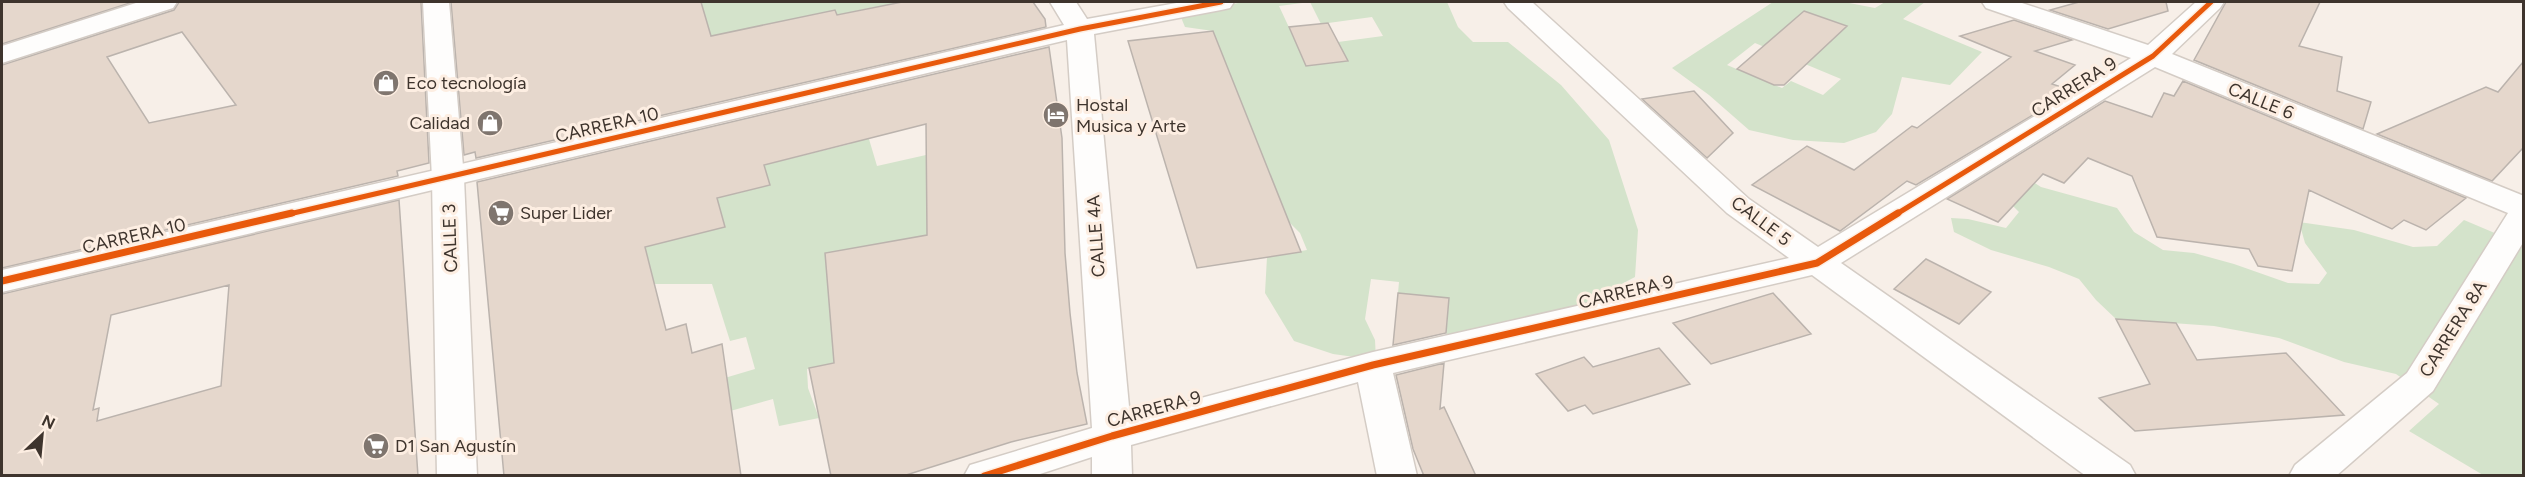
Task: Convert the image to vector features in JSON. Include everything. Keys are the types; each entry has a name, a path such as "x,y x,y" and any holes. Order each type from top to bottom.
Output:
{"street":[{"path":"2,55 164,2"},
{"name":"CALLE 3","path":"436,2 448,178 457,476"},
{"name":"CALLE 4A","path":"1063,2 1080,29 1112,436 1112,476"},
{"name":"CARRERA 10","path":"2,282 1080,29 1221,2"},
{"name":"CALLE 5","path":"1517,2 1738,206 2116,476"},
{"name":"CALLE 6","path":"1995,2 2153,56 2523,208"},
{"name":"CARRERA 9","path":"984,476 1112,436 1373,365 1817,263 2153,56 2211,2"},
{"name":"CARRERA 8A","path":"2309,476 2420,382 2523,213"},
{"path":"1373,365 1397,476"}],"green space":[{"path":"701,2 932,2 940,16 891,40 875,7 837,15 835,11 715,52"},
{"path":"1243,2 1310,2 1447,2 1458,27 1473,42 1508,42 1561,85 1609,140 1638,230 1635,277 1587,302 1446,341 1449,298 1398,293 1399,282 1371,279 1365,319 1375,340 1376,360 1333,354 1294,341 1265,293 1267,257 1307,250 1300,233 1288,221 1213,31 1185,27 1180,15","holes":["1310,2 1321,24 1372,17 1383,36 1338,42 1347,61 1307,66 1279,6"]},
{"path":"1773,2 1844,2 1875,8 1885,2 1925,2 1903,19 1982,52 1950,85 1902,77 1892,114 1876,132 1844,143 1793,140 1749,130 1709,95 1672,68","holes":["1804,11 1846,26 1847,26 1822,49 1779,33","1755,43 1841,79 1823,95 1791,81 1782,88 1727,65"]},
{"path":"866,129 877,166 926,155 1009,169 869,355 807,369 808,388 819,418 779,426 773,399 709,417 701,385 755,369 746,337 730,341 712,284 654,284 642,241 711,178 729,174 735,194 770,185 764,165 850,144"},
{"path":"2018,172 2041,187 2117,208 2134,232 2163,250 2194,253 2288,283 2319,284 2327,273 2305,243 2299,222 2354,230 2413,247 2437,246 2464,220 2523,245 2523,475 2483,475 2409,431 2439,404 2396,374 2344,362 2279,338 2214,326 2116,319 2079,279 2049,267 1991,250 1954,232 1951,218 1968,219 2006,228 2019,212 2008,201"}],"building":[{"path":"2,2 133,2 2,44"},
{"path":"179,2 421,2 429,163 397,171 398,176 2,268 2,65 174,10","holes":["182,32 236,105 149,123 107,57"]},
{"path":"451,2 701,2 711,36 835,10 837,15 902,2 1033,2 1045,19 1046,27 476,158 475,152 464,155"},
{"path":"2079,2 2166,2 2168,11 2108,29 2050,10"},
{"path":"2226,2 2320,2 2299,46 2342,57 2337,91 2371,102 2363,129 2194,60"},
{"path":"1804,11 1847,26 1784,85 1774,85 1737,69"},
{"path":"2014,20 2072,40 2035,51 2075,65 2052,84 2073,91 1916,185 1907,181 1840,231 1752,185 1807,146 1854,170 1912,126 1917,128 2011,57 1960,36"},
{"path":"1328,23 1348,61 1306,66 1289,27"},
{"path":"1213,31 1301,252 1197,268 1128,41"},
{"path":"1049,47 1062,138 1065,253 1070,313 1077,373 1087,424 1011,442 903,476 831,476 809,368 834,363 825,253 927,235 926,124 764,165 770,185 717,198 725,227 645,247 666,330 686,324 692,353 722,344 741,476 504,476 477,182"},
{"path":"2523,62 2523,148 2492,181 2377,134 2486,87 2498,92"},
{"path":"2183,81 2466,198 2426,230 2404,220 2392,229 2309,190 2292,271 2258,266 2249,249 2157,237 2132,176 2088,158 2064,183 2043,174 1998,222 1947,199 2105,101 2152,117 2164,93 2174,96"},
{"path":"1694,91 1733,133 1707,158 1642,99"},
{"path":"399,200 418,476 2,476 2,294","holes":["229,285 221,386 97,421 99,408 93,410 111,315"]},
{"path":"1926,259 1991,292 1959,324 1894,289"},
{"path":"1398,293 1449,298 1446,333 1393,345"},
{"path":"1773,293 1811,334 1711,364 1673,323"},
{"path":"2116,319 2176,323 2197,360 2286,353 2344,415 2135,431 2099,398 2150,384"},
{"path":"1659,348 1690,384 1593,414 1585,405 1568,411 1536,374 1584,357 1593,367"},
{"path":"1444,363 1440,409 1444,407 1476,476 1424,476 1413,449 1396,375"}],"cycle path":[{"path":"2,281 1080,29 1221,2"},
{"path":"984,476 1112,436 1373,365 1817,263 2153,56 2211,2"}],"place":[{"name":"Eco tecnología","path":"386,83"},
{"name":"Hostal Musica y Arte","path":"1056,115"},
{"name":"Calidad","path":"490,123"},
{"name":"Super Lider","path":"501,213"},
{"name":"D1 San Agustín","path":"376,446"}]}
